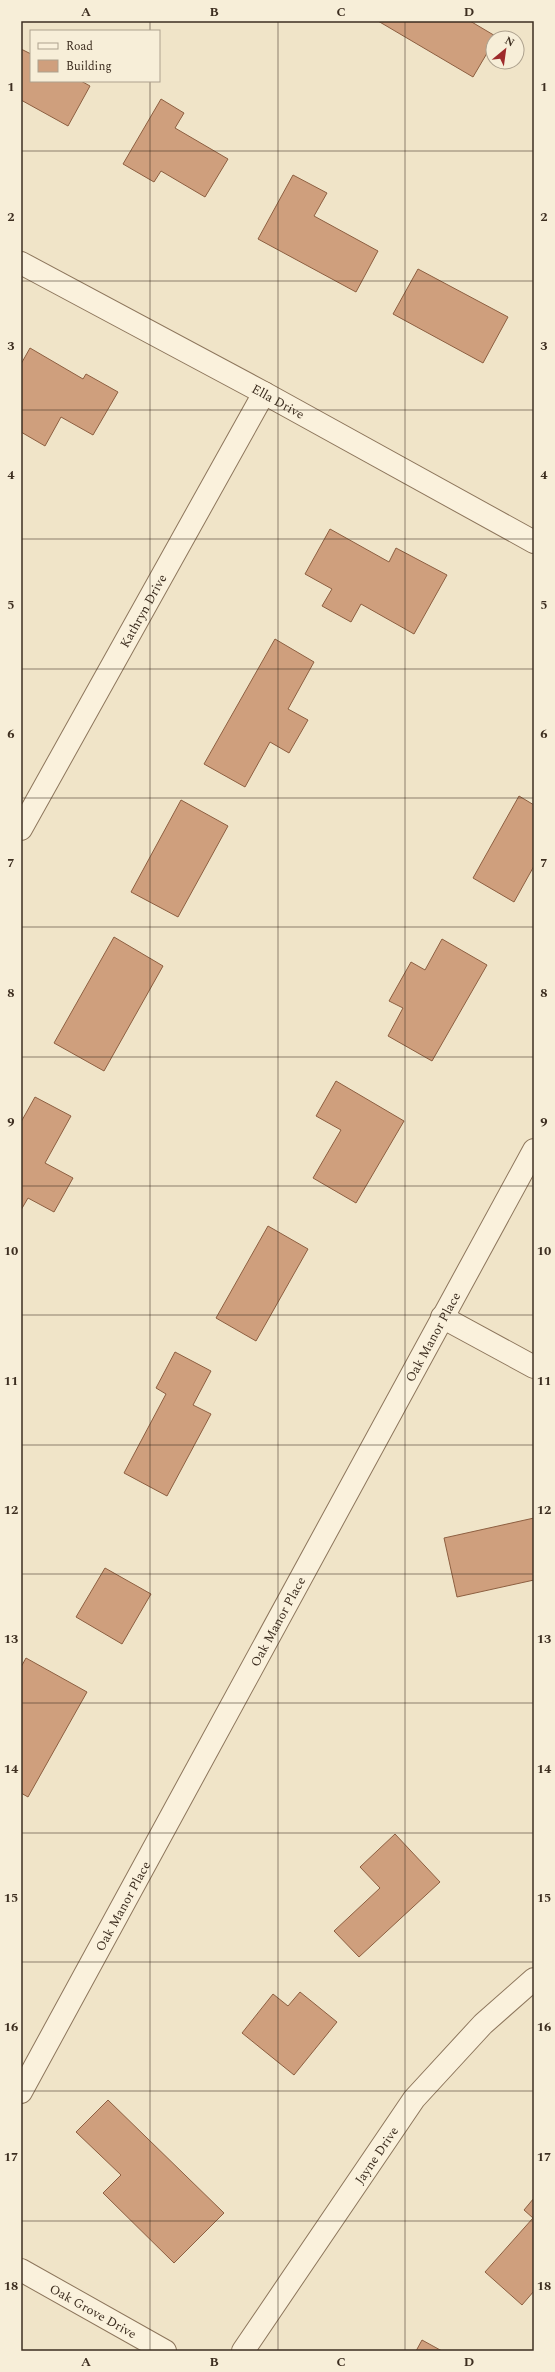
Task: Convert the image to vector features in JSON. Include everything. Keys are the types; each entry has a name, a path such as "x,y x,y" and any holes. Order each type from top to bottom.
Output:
{"street":[{"name":"Ella Drive","path":"21,262 264,393 534,542"},
{"name":"Kathryn Drive","path":"21,829 264,393"},
{"name":"Oak Manor Place","path":"21,2092 534,1150"},
{"path":"442,1317 534,1367"},
{"name":"Jayne Drive","path":"243,2351 414,2099 482,2024 534,1979"},
{"name":"Oak Grove Drive","path":"21,2270 165,2351"}],"building":[{"path":"378,21 470,21 485,30 485,57 473,77"},
{"path":"21,49 30,54 30,82 83,82 90,86 68,126 21,100"},
{"path":"161,99 184,113 175,128 228,159 205,197 161,171 154,182 123,164"},
{"path":"293,175 327,193 314,216 378,251 356,292 258,239"},
{"path":"418,269 508,317 483,363 393,314"},
{"path":"30,348 83,379 86,374 118,392 93,435 61,417 45,446 21,432 21,364"},
{"path":"330,529 389,562 396,548 447,575 414,634 361,604 351,622 322,606 332,589 305,574"},
{"path":"275,639 314,662 288,709 308,720 289,753 270,742 245,787 204,764"},
{"path":"519,796 534,805 534,866 514,902 473,878"},
{"path":"181,800 228,826 178,917 131,892"},
{"path":"114,937 163,966 104,1071 54,1043"},
{"path":"442,939 487,965 432,1061 388,1036 403,1008 389,1001 411,962 425,970"},
{"path":"336,1081 404,1121 356,1203 313,1178 341,1130 316,1116"},
{"path":"35,1097 71,1116 45,1163 73,1178 54,1212 28,1198 21,1210 21,1122"},
{"path":"268,1226 308,1249 256,1341 216,1318"},
{"path":"175,1352 211,1371 193,1405 211,1414 167,1496 124,1473 166,1394 156,1388"},
{"path":"534,1518 534,1580 457,1597 444,1538"},
{"path":"105,1568 151,1594 122,1644 76,1617"},
{"path":"26,1658 87,1692 28,1797 21,1793 21,1667"},
{"path":"395,1834 440,1882 359,1957 334,1931 380,1888 360,1867"},
{"path":"300,1992 337,2022 294,2075 242,2033 273,1994 288,2006"},
{"path":"108,2100 224,2213 174,2263 103,2193 121,2175 76,2132"},
{"path":"534,2198 534,2291 522,2305 485,2272 533,2218 524,2210"},
{"path":"422,2340 442,2351 416,2351"}]}
